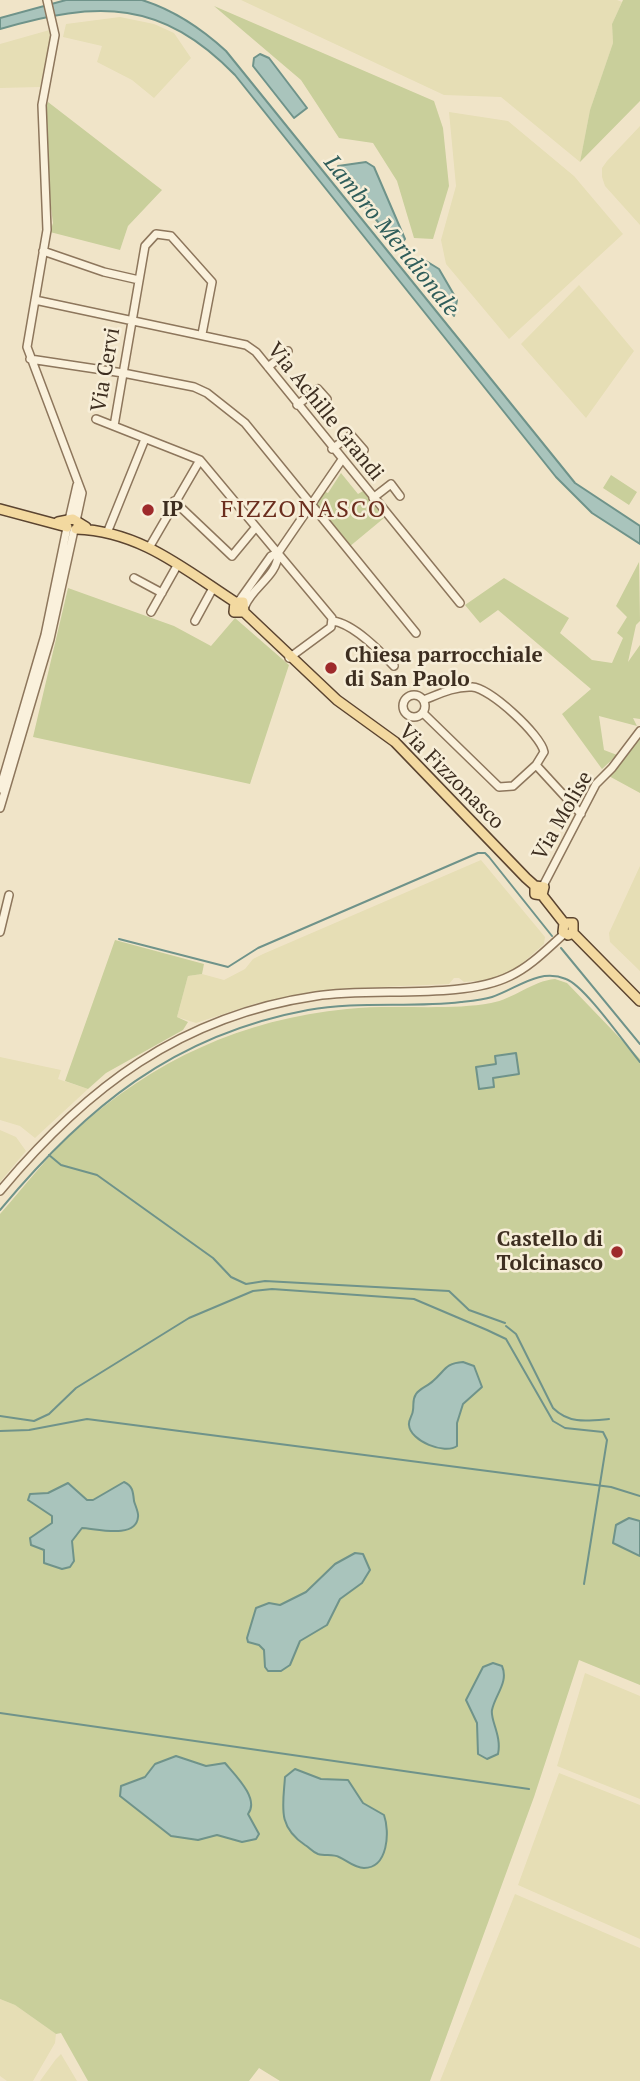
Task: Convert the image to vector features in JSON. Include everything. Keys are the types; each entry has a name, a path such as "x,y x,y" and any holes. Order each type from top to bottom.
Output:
{"main road":[{"name":"Via Fizzonasco","path":"0,509 150,545 241,605 289,658 337,700 395,742 540,889 564,923 575,925 566,935"},
{"path":"566,935 640,1001"}],"street":[{"path":"0,808 59,589 72,525 82,498 30,359 27,341 47,219 42,105 55,35 48,1"},
{"name":"Via Cervi","path":"114,426 139,280 148,241 156,234 171,236 212,282 202,334"},
{"path":"43,251 104,272 139,280"},
{"name":"Via Achille Grandi","path":"35,300 246,345 268,367 341,461 460,603"},
{"path":"268,367 288,351"},
{"path":"30,359 123,373 194,387 207,393 245,422 309,505 416,633"},
{"path":"298,405 318,389 327,399"},
{"path":"96,419 200,460 333,621 340,622 359,635 394,666"},
{"path":"332,449 351,435 364,450"},
{"path":"107,533 145,439"},
{"path":"150,545 200,460"},
{"path":"241,605 262,584 278,562 278,553 341,461"},
{"path":"373,499 391,484 400,496"},
{"path":"174,501 232,556 256,527"},
{"path":"151,612 178,564"},
{"path":"134,578 162,593"},
{"path":"195,621 213,588"},
{"path":"289,658 331,627 333,621"},
{"path":"461,688 480,688 488,692 542,744 544,752 536,765 513,786 499,787 423,713 415,717 407,714 403,702 413,694 424,700 461,688"},
{"path":"423,713 424,700"},
{"name":"Via Molise","path":"540,889 596,784 640,731"},
{"path":"0,789 18,738"},
{"path":"536,765 581,814"},
{"path":"0,932 9,895"},
{"path":"0,1191 46,1137 95,1091 138,1062 181,1038 237,1015 313,996 487,985 521,970 566,935"}],"shaded area":[{"path":"241,0 622,2 612,24 613,43 590,110 580,162 501,97 444,95"},
{"path":"120,17 154,24 174,33 191,58 154,98 132,80 97,62 102,46 63,37 66,24"},
{"path":"53,29 40,87 0,88 0,44"},
{"path":"449,112 508,121 574,176 623,234 509,339 446,264 441,240 456,186"},
{"path":"640,126 640,225 605,186 602,168"},
{"path":"579,285 634,351 586,418 521,344"},
{"path":"481,860 545,937 544,944 518,967 503,975 488,980 464,982 454,978 449,984 333,989 257,1003 196,1023 177,1017 188,976 202,974 224,980 245,969 253,959 263,954"},
{"path":"640,866 640,971 610,942 609,933"},
{"path":"0,1057 61,1070 58,1079 88,1089 35,1138 20,1126 0,1120"},
{"path":"0,1130 16,1137 26,1151 0,1182"},
{"path":"585,1673 640,1696 640,1799 557,1766"},
{"path":"559,1773 640,1805 640,1939 518,1885"},
{"path":"515,1894 640,1948 640,2081 440,2081"},
{"path":"0,1999 15,2005 56,2034 55,2043 33,2081 7,2081 0,2076"},
{"path":"61,2054 77,2081 40,2081 56,2059"}],"green space":[{"path":"623,0 640,0 640,101 580,162 590,110 613,43 612,24"},
{"path":"214,6 434,101 443,128 449,186 433,239 414,238 397,181 373,143 339,138 301,80"},
{"path":"48,102 162,190 128,226 120,250 50,232 53,223 47,178 45,110"},
{"path":"341,473 358,494 363,491 384,518 349,547 316,506 323,491 328,493"},
{"path":"611,475 637,492 629,505 603,488"},
{"path":"639,562 640,621 636,625 628,662 640,645 640,719 633,718 637,726 599,716 604,750 617,755 602,769 562,714 591,689 498,610 480,623 465,605 504,578 569,618 560,633 592,660 612,663 623,638 617,633 627,617 616,606"},
{"path":"68,588 174,626 211,646 235,618 289,665 250,784 33,737"},
{"path":"640,737 640,793 607,775"},
{"path":"115,940 204,964 202,974 188,976 177,1017 188,1022 183,1030 106,1073 88,1089 65,1081"},
{"path":"555,979 567,983 640,1059 640,1685 579,1660 534,1797 430,2081 280,2081 259,2068 249,2081 88,2081 61,2033 56,2034 15,2005 0,1999 0,1214 55,1150 105,1106 136,1083 201,1047 272,1022 309,1014 347,1009 491,1003"}],"water":[{"path":"66,0 142,0 187,21 226,51 575,483 640,526 640,544 592,513 556,477 235,75 208,50 181,32 155,20 127,13 68,13 0,29 0,18"},
{"path":"260,54 269,58 307,108 294,118 253,66 254,58"},
{"name":"Lambro Meridionale","path":"366,162 374,167 405,239 402,242 396,243 361,202 338,166"},
{"path":"426,261 439,269 457,300 454,316 418,268"},
{"path":"516,1053 519,1074 493,1078 494,1087 479,1089 476,1067 496,1064 495,1056"},
{"path":"463,1362 474,1366 482,1387 463,1404 457,1423 457,1446 437,1448 421,1441 411,1431 409,1421 415,1396 449,1366"},
{"path":"124,1482 133,1492 138,1515 136,1524 123,1531 82,1528 72,1541 74,1561 70,1567 62,1569 44,1563 44,1550 31,1545 30,1538 52,1523 52,1516 28,1500 30,1494 48,1493 68,1483 87,1500 93,1500"},
{"path":"629,1518 640,1521 640,1556 613,1543 616,1525"},
{"path":"355,1553 363,1554 370,1570 362,1583 340,1599 327,1625 300,1641 290,1665 281,1671 268,1671 265,1667 264,1650 259,1645 248,1642 247,1638 256,1608 269,1603 280,1605 306,1592 335,1564"},
{"path":"493,1663 502,1666 504,1678 492,1710 498,1754 487,1759 478,1754 477,1723 466,1700 483,1667"},
{"path":"176,1756 206,1766 225,1763 249,1794 251,1808 248,1814 259,1834 256,1839 242,1842 217,1835 198,1840 171,1836 120,1796 121,1786 145,1777 155,1764"},
{"path":"295,1769 321,1779 348,1780 363,1803 384,1815 387,1839 378,1862 364,1868 357,1867 337,1856 316,1853 296,1838 286,1823 283,1807 285,1777"}],"waterway":[{"path":"119,939 228,967 258,948 478,853 485,853 489,857 552,936"},
{"path":"561,948 640,1044"},
{"path":"0,1210 65,1139 99,1108 135,1081 174,1057 215,1037 259,1022 308,1010 477,1000 492,997 538,977 556,976 566,979 583,992 640,1062"},
{"path":"49,1155 61,1165 97,1175 213,1258 231,1277 246,1284 265,1281 449,1291 469,1310 505,1323"},
{"path":"0,1416 34,1421 49,1414 76,1388 189,1318 253,1291 272,1289 414,1299 506,1339 553,1421 565,1428 603,1432 607,1440 584,1584"},
{"path":"506,1326 516,1334 553,1408 572,1419 609,1419"},
{"path":"0,1431 29,1430 87,1419 611,1487 640,1496"},
{"path":"0,1713 529,1789"}],"place":[{"name":"IP","path":"148,510"},
{"name":"Chiesa parrocchiale di San Paolo","path":"331,668"},
{"name":"Castello di Tolcinasco","path":"617,1252"}],"district":[{"name":"FIZZONASCO","path":"304,510"}]}
